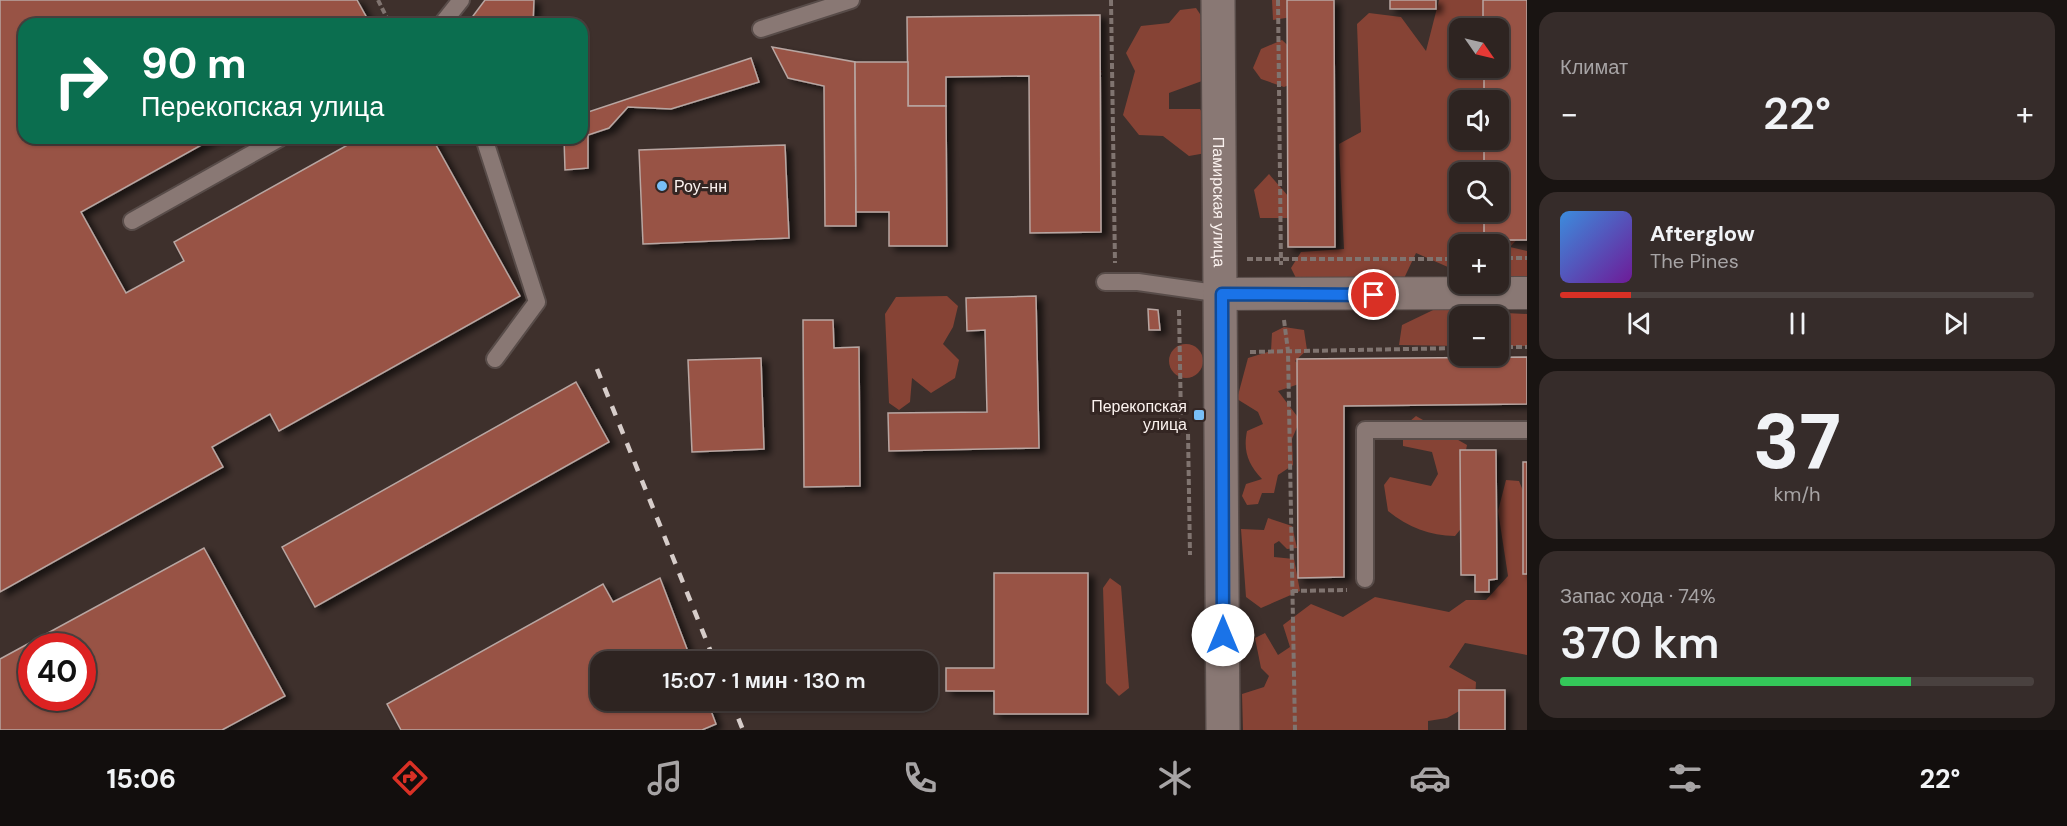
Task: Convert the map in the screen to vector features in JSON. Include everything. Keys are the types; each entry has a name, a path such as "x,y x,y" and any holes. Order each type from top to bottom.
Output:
{"street":[{"name":"Памирская улица","path":"1218,0 1222,294 1223,730"},
{"path":"1222,294 1280,296 1527,293"}],"lane":[{"path":"447,18 461,0"},
{"path":"760,29 851,0"},
{"path":"132,221 269,144"},
{"path":"486,144 537,302 495,359"},
{"path":"1110,282 1138,282 1222,294"},
{"path":"1365,579 1365,430 1527,430"}],"path":[{"path":"378,0 387,18"},
{"path":"1110,282 1111,0"},
{"path":"1278,0 1280,296 1288,351 1294,730"},
{"path":"1509,258 1527,258"},
{"path":"1221,260 1449,259"},
{"path":"1178,288 1181,420 1188,432 1190,563"},
{"path":"1509,347 1527,347"},
{"path":"1180,353 1449,348"},
{"path":"1292,591 1349,590 1365,579"}],"shaded area":[{"path":"1272,0 1292,0 1292,17 1273,20"},
{"path":"1439,0 1496,0 1501,7 1504,18 1449,18 1449,78 1509,78 1509,34 1523,80 1509,99 1509,90 1449,90 1449,150 1499,150 1497,162 1449,162 1449,222 1509,222 1509,189 1512,191 1523,233 1510,247 1527,251 1527,278 1509,279 1509,234 1449,234 1449,267 1416,253 1399,289 1296,278 1291,268 1301,252 1344,249 1339,144 1361,132 1357,24 1369,13 1401,17 1426,51"},
{"path":"1196,8 1216,38 1213,77 1169,93 1169,109 1200,109 1214,132 1206,153 1189,156 1163,136 1139,135 1123,115 1135,71 1126,53 1141,26 1169,23 1180,10"},
{"path":"1282,40 1308,64 1307,78 1284,87 1261,79 1253,68 1261,49"},
{"path":"1269,174 1296,205 1296,218 1260,218 1254,190"},
{"path":"1456,294 1485,294 1484,306 1449,306 1449,346 1399,345 1402,325 1456,299"},
{"path":"947,296 958,306 953,327 943,344 959,360 955,378 931,393 912,378 910,402 899,410 889,403 885,314 896,297"},
{"path":"1509,313 1527,314 1527,346 1509,346"},
{"path":"1284,327 1304,330 1307,350 1295,361 1301,366 1299,384 1278,391 1300,420 1292,439 1293,465 1278,475 1274,493 1262,493 1258,504 1247,505 1242,496 1246,484 1262,479 1248,457 1247,431 1263,424 1258,412 1237,399 1248,358 1271,351 1272,333"},
{"path":"1186,344 1198,349 1203,361 1198,373 1186,378 1174,373 1169,361 1174,349"},
{"path":"1416,416 1467,445 1464,460 1473,514 1455,536 1420,529 1403,522 1388,511 1384,485 1390,477 1431,486 1438,474 1432,452 1403,446 1403,427"},
{"path":"1506,480 1519,481 1527,500 1527,655 1465,643 1449,667 1476,682 1475,702 1447,718 1428,721 1428,730 1243,730 1242,694 1264,687 1269,676 1261,668 1255,638 1265,633 1278,655 1290,647 1283,625 1311,604 1343,617 1375,597 1449,612 1466,600 1486,600 1508,576 1498,511"},
{"path":"1268,518 1292,526 1297,548 1287,549 1279,541 1274,544 1274,557 1294,559 1300,591 1261,608 1246,597 1241,529 1264,530"},
{"path":"1110,578 1121,586 1129,688 1119,696 1106,683 1103,588"}],"building":[{"path":"0,0 357,0 367,18 18,18 18,144 203,144 81,212 126,293 184,261 174,242 349,144 435,144 520,296 279,431 270,414 212,447 223,467 0,592"},
{"path":"485,0 534,0 533,18 472,18"},
{"path":"1287,0 1334,0 1335,247 1288,247"},
{"path":"1390,0 1436,0 1436,9 1390,9"},
{"path":"1483,0 1527,0 1527,240 1509,240 1509,234 1484,234 1484,222 1509,222 1509,162 1484,162 1484,150 1509,150 1509,90 1484,90 1484,78 1509,78 1509,18 1483,18"},
{"path":"1100,15 1101,232 1030,233 1029,76 946,77 946,106 908,106 907,17"},
{"path":"772,47 855,62 856,226 825,226 824,86 788,78"},
{"path":"751,58 759,82 671,109 628,107 609,128 588,135 588,112"},
{"path":"855,62 908,62 908,106 946,106 947,246 889,246 889,212 856,212"},
{"path":"564,144 588,144 588,168 565,170"},
{"path":"785,145 789,238 643,244 639,150"},
{"path":"1036,296 1039,448 889,451 888,413 987,412 985,330 967,331 966,298"},
{"path":"1148,309 1158,310 1160,330 1149,330"},
{"path":"803,320 833,320 834,348 859,347 860,486 804,487"},
{"path":"1509,357 1527,357 1527,404 1344,406 1344,577 1298,578 1297,359 1449,358 1449,366 1509,366"},
{"path":"761,358 764,449 692,452 688,360"},
{"path":"576,382 609,442 315,607 282,547"},
{"path":"1460,450 1496,450 1497,579 1489,580 1489,592 1475,592 1475,575 1461,575"},
{"path":"1523,462 1527,462 1527,574 1523,574"},
{"path":"204,548 285,696 222,730 0,730 0,659 18,649 18,711 96,711 96,633 48,633"},
{"path":"994,573 1088,573 1088,714 994,714 994,691 946,691 946,668 994,668"},
{"path":"660,578 688,651 590,651 590,711 711,711 716,724 702,730 401,730 387,704 603,584 613,602"},
{"path":"1459,690 1505,690 1505,730 1459,730"}],"railway":[{"path":"597,369 711,651"},
{"path":"735,711 743,730"}],"place":[{"name":"Роу-нн","path":"662,186"},
{"name":"Перекопская улица","path":"1199,415"}],"route":[{"path":"1223,635 1222,294 1374,295"}]}
